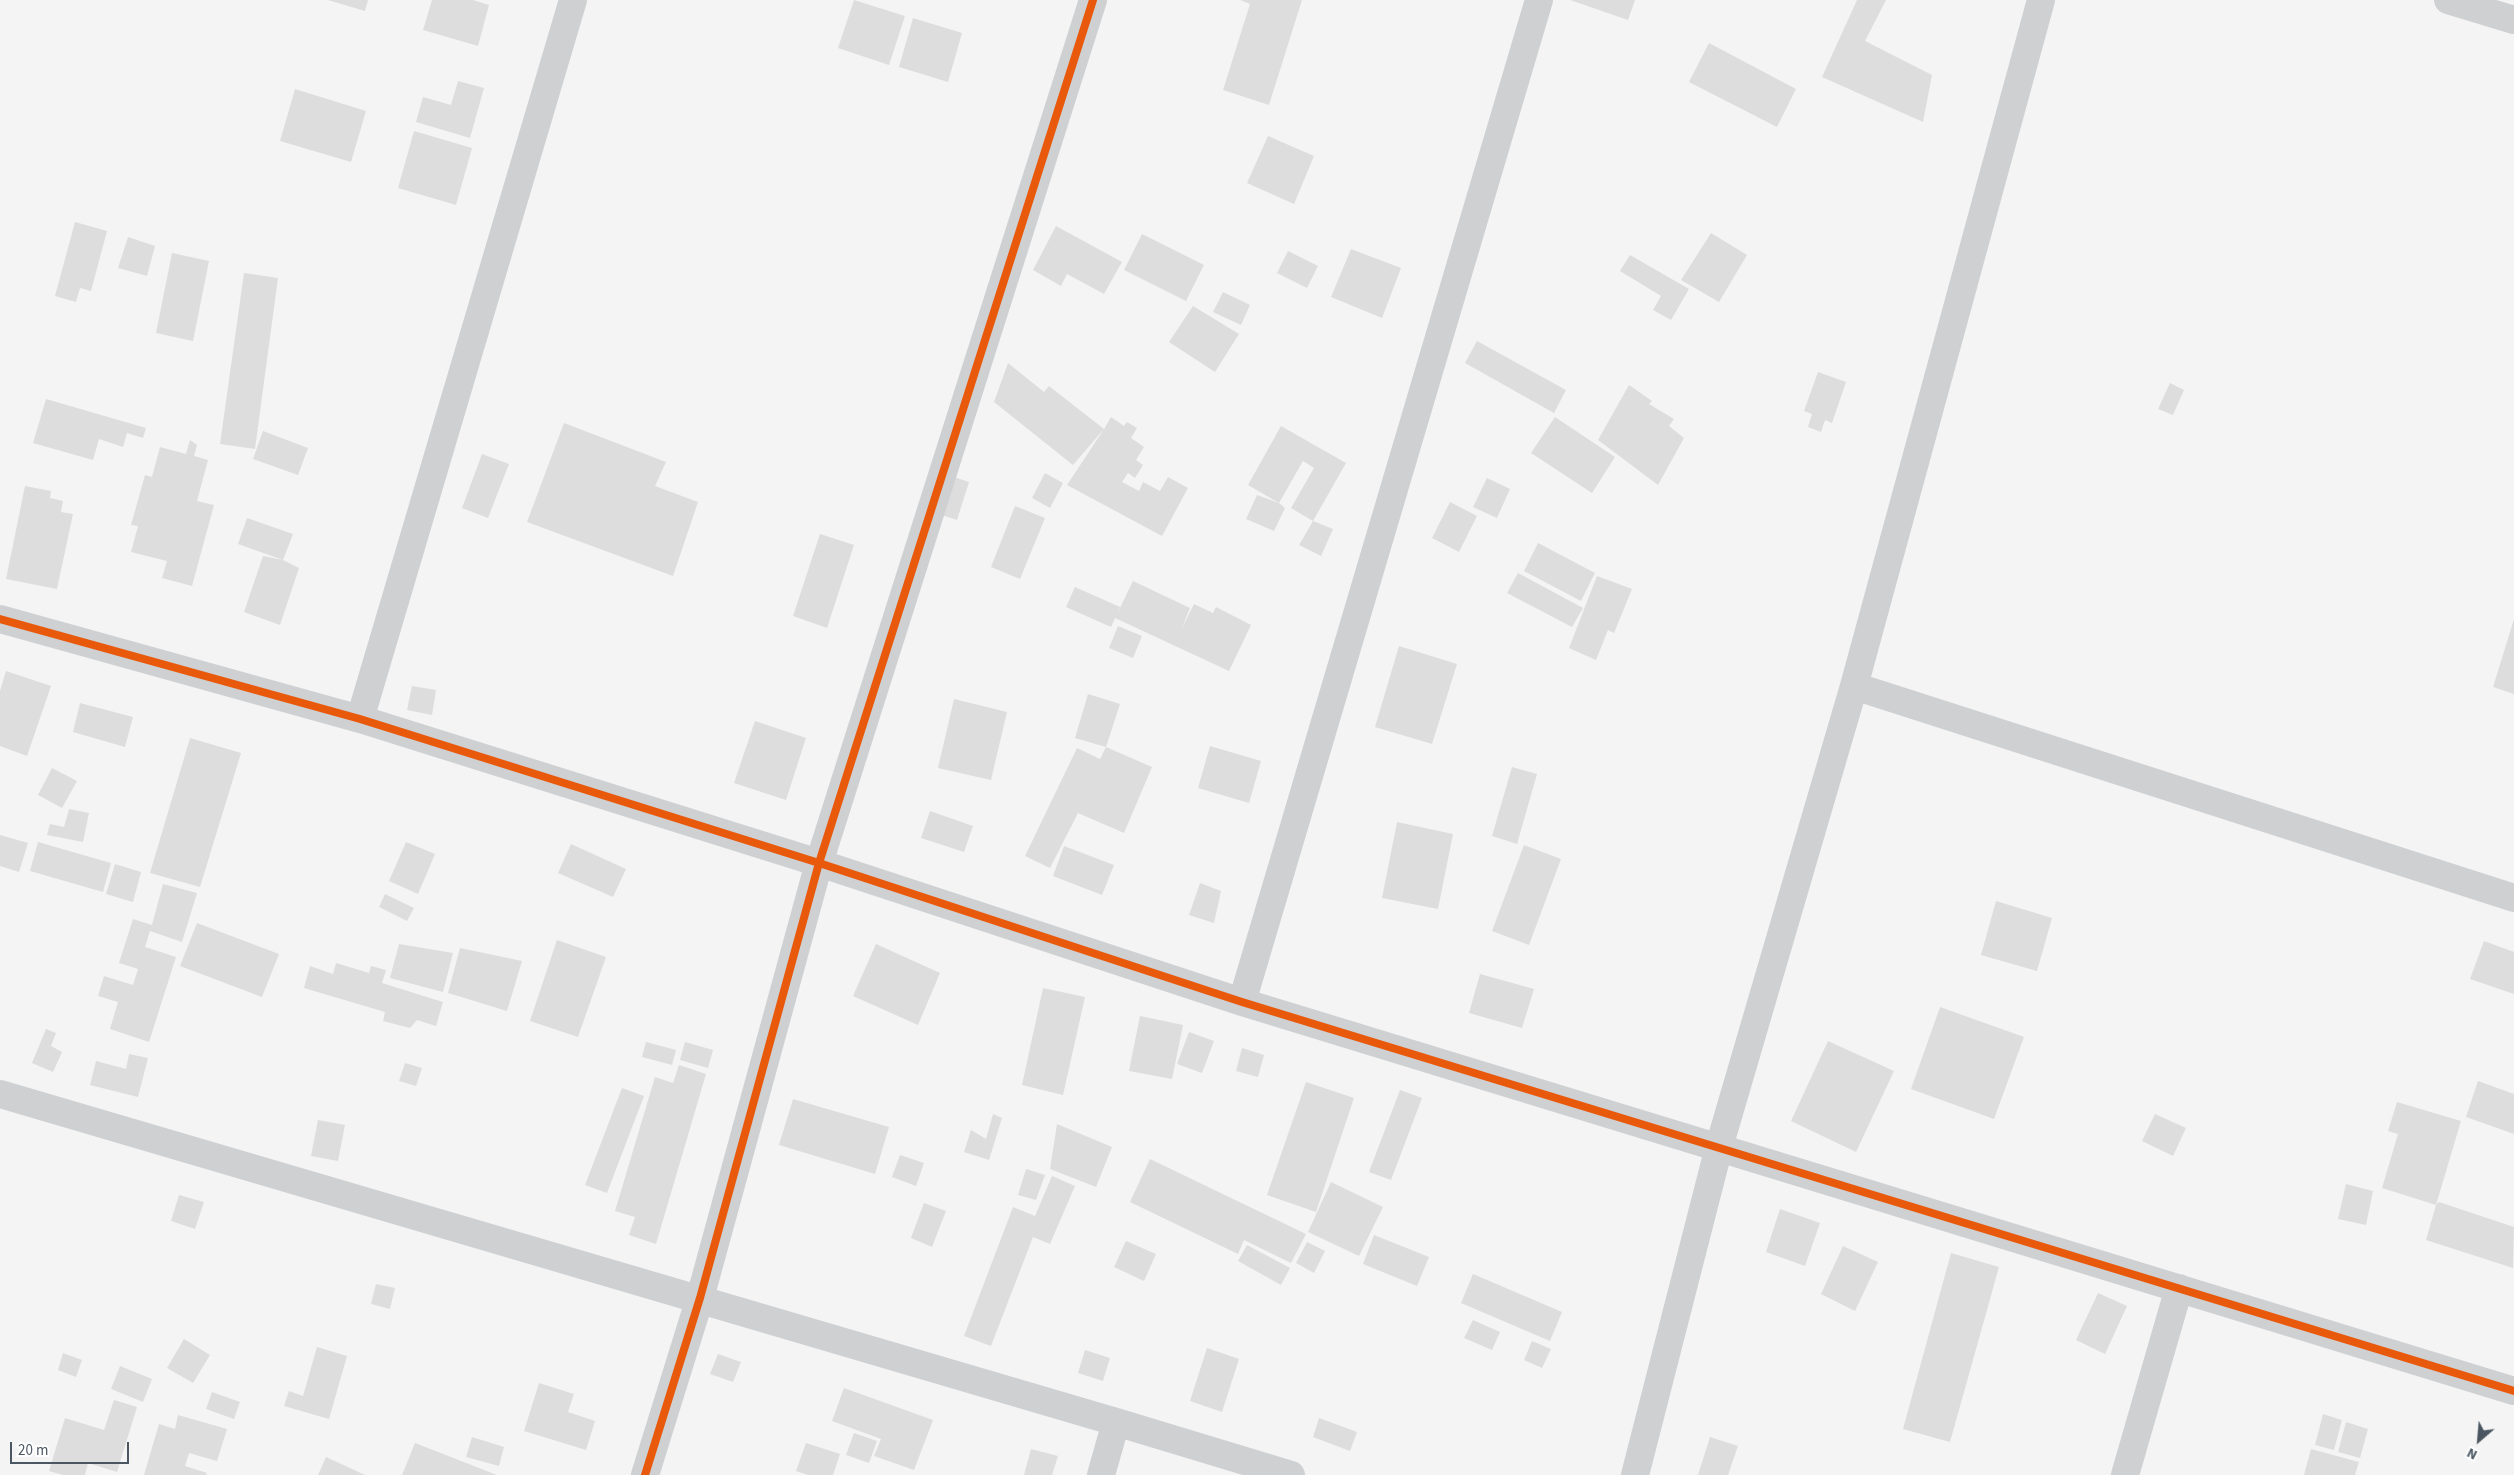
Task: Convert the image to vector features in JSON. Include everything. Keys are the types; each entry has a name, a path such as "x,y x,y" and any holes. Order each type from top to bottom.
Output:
{"street":[{"path":"360,719 573,0"},
{"path":"645,1475 700,1298 819,863 1093,0"},
{"path":"1242,1002 1539,0"},
{"path":"1635,1475 1719,1147 1854,686 2041,0"},
{"path":"2448,0 2514,20"},
{"path":"0,619 360,719 819,863 1242,1002 2514,1391"},
{"path":"1854,686 2514,898"},
{"path":"0,1094 700,1298 1291,1475"},
{"path":"2125,1475 2178,1288"},
{"path":"1100,1475 1116,1422"}],"building":[{"path":"328,0 368,0 365,11"},
{"path":"432,0 473,0 489,5 478,46 423,30"},
{"path":"854,0 905,16 889,65 838,48"},
{"path":"1240,0 1302,0 1269,105 1223,90 1250,4"},
{"path":"1570,0 1635,0 1628,20"},
{"path":"1857,0 1886,0 1865,41 1932,75 1923,122 1822,77"},
{"path":"913,18 962,33 948,82 899,67"},
{"path":"1709,43 1796,89 1777,127 1689,82"},
{"path":"458,81 484,88 470,138 416,122 423,97 451,105"},
{"path":"295,89 366,111 351,162 280,141"},
{"path":"414,131 472,148 456,205 398,188"},
{"path":"1268,136 1314,156 1294,204 1247,183"},
{"path":"75,222 107,231 91,291 80,288 76,302 55,296"},
{"path":"1056,226 1122,262 1104,294 1067,274 1061,286 1033,270"},
{"path":"1711,233 1747,255 1719,302 1681,280"},
{"path":"1142,234 1204,265 1186,301 1124,270"},
{"path":"128,237 155,246 147,276 118,268"},
{"path":"1351,249 1401,268 1382,318 1331,297"},
{"path":"1288,251 1318,266 1307,288 1277,273"},
{"path":"172,253 209,261 193,341 156,333"},
{"path":"1630,255 1689,289 1671,320 1653,310 1661,296 1620,271"},
{"path":"244,273 278,278 255,449 220,444"},
{"path":"1223,292 1250,305 1241,325 1213,312"},
{"path":"1193,306 1239,334 1215,372 1169,342"},
{"path":"1477,341 1566,390 1554,413 1465,363"},
{"path":"1008,363 1044,392 1049,386 1104,429 1073,465 994,402"},
{"path":"1818,372 1846,382 1832,423 1825,420 1821,432 1808,427 1812,414 1804,411"},
{"path":"2170,383 2184,390 2173,415 2158,409"},
{"path":"1629,385 1652,401 1649,404 1674,419 1669,426 1684,438 1658,485 1598,440"},
{"path":"46,399 146,428 143,438 127,433 123,447 99,439 93,460 33,443"},
{"path":"1111,417 1124,426 1127,422 1137,428 1131,438 1144,447 1136,460 1143,465 1135,478 1128,473 1122,482 1139,491 1143,482 1160,491 1168,477 1188,488 1162,536 1067,485"},
{"path":"1555,417 1615,457 1592,493 1531,453"},
{"path":"564,423 666,462 655,486 698,502 673,576 527,522"},
{"path":"1281,426 1346,463 1313,521 1291,508 1314,468 1303,461 1279,503 1248,485"},
{"path":"263,431 308,448 298,475 253,459"},
{"path":"190,440 197,445 194,456 208,460 197,501 214,505 192,586 162,578 167,561 131,552 138,526 131,525 145,475 152,477 160,447 186,454"},
{"path":"482,454 509,464 488,518 462,508"},
{"path":"1045,473 1063,483 1050,508 1032,498"},
{"path":"945,474 969,482 957,520 932,512"},
{"path":"1487,478 1510,489 1497,518 1473,507"},
{"path":"25,486 51,491 50,498 63,501 61,512 73,514 57,589 6,579"},
{"path":"1257,495 1279,503 1285,508 1274,531 1246,519"},
{"path":"1450,502 1477,516 1459,552 1432,538"},
{"path":"1015,506 1045,518 1020,579 991,567"},
{"path":"247,518 293,534 283,560 238,544"},
{"path":"1313,521 1333,529 1321,556 1299,545"},
{"path":"820,534 854,545 827,628 793,616"},
{"path":"1538,543 1595,573 1581,601 1524,571"},
{"path":"263,556 283,560 299,568 280,625 244,612"},
{"path":"1518,573 1583,608 1572,627 1507,593"},
{"path":"1597,576 1632,589 1614,633 1608,630 1596,660 1569,648"},
{"path":"1133,581 1190,608 1181,630 1194,604 1213,613 1216,607 1251,625 1229,671 1115,618 1111,627 1066,607 1075,587 1120,607 1117,614"},
{"path":"2514,619 2514,694 2493,687"},
{"path":"1118,626 1142,636 1133,658 1109,648"},
{"path":"1399,646 1457,664 1432,744 1375,727"},
{"path":"6,671 51,686 27,756 0,746 0,691"},
{"path":"412,686 436,690 432,715 407,710"},
{"path":"1088,694 1120,704 1106,747 1075,738"},
{"path":"954,699 1007,712 991,780 938,768"},
{"path":"80,703 133,717 125,747 73,732"},
{"path":"755,721 806,738 786,800 734,783"},
{"path":"190,738 241,753 200,887 150,873"},
{"path":"1210,746 1261,761 1249,803 1198,788"},
{"path":"1106,747 1152,767 1124,833 1078,813 1050,868 1025,856 1077,748 1100,759"},
{"path":"1512,767 1537,774 1517,844 1492,836"},
{"path":"52,768 77,781 62,808 38,795"},
{"path":"69,809 89,813 83,842 47,835 50,824 64,827"},
{"path":"930,811 973,826 964,852 921,838"},
{"path":"1397,822 1453,834 1438,909 1382,898"},
{"path":"0,835 28,843 19,872 0,866"},
{"path":"38,842 111,863 103,892 30,871"},
{"path":"406,842 435,854 418,894 389,881"},
{"path":"571,844 626,869 613,897 558,873"},
{"path":"1524,845 1561,859 1529,945 1492,931"},
{"path":"1064,846 1114,865 1102,895 1053,876"},
{"path":"115,864 141,872 133,902 106,894"},
{"path":"1200,883 1221,891 1214,923 1189,915"},
{"path":"163,884 197,893 182,942 150,931 145,947 176,957 149,1042 110,1029 118,1002 98,996 104,976 133,985 138,969 119,963 133,919 152,925"},
{"path":"385,894 414,908 407,921 379,907"},
{"path":"1996,901 2052,918 2037,971 1981,955"},
{"path":"197,923 279,954 262,997 180,966"},
{"path":"557,940 606,957 578,1037 530,1021"},
{"path":"2484,941 2514,952 2514,994 2470,979"},
{"path":"399,944 453,953 443,992 390,978"},
{"path":"876,944 940,973 918,1025 853,996"},
{"path":"460,948 522,961 507,1011 448,993"},
{"path":"336,963 369,973 371,966 386,970 382,983 443,1002 436,1026 417,1020 410,1028 383,1021 385,1012 304,988 310,966 333,974"},
{"path":"1480,974 1534,989 1522,1028 1469,1013"},
{"path":"1043,988 1085,997 1063,1095 1022,1085"},
{"path":"1940,1007 2024,1037 1994,1119 1911,1089"},
{"path":"1140,1016 1183,1025 1172,1079 1129,1071"},
{"path":"46,1029 56,1033 51,1046 62,1052 53,1072 32,1063"},
{"path":"1189,1032 1214,1041 1202,1073 1177,1064"},
{"path":"1828,1041 1894,1071 1856,1152 1791,1121"},
{"path":"646,1042 676,1050 672,1065 642,1057"},
{"path":"685,1042 713,1050 708,1068 680,1060"},
{"path":"1242,1048 1264,1055 1258,1077 1236,1071"},
{"path":"129,1054 148,1058 138,1097 90,1085 96,1061 126,1069"},
{"path":"405,1063 422,1068 416,1086 399,1081"},
{"path":"679,1065 706,1074 656,1244 629,1235 635,1217 615,1211 655,1077 673,1083"},
{"path":"2478,1081 2514,1094 2514,1134 2466,1117"},
{"path":"1306,1082 1354,1098 1316,1212 1267,1195"},
{"path":"622,1088 644,1096 607,1193 585,1185"},
{"path":"1400,1090 1422,1098 1391,1180 1369,1172"},
{"path":"793,1099 889,1127 875,1174 779,1145"},
{"path":"2397,1102 2461,1121 2436,1205 2382,1188 2398,1134 2388,1131"},
{"path":"993,1114 1002,1118 989,1160 964,1152 971,1130 986,1139"},
{"path":"2155,1114 2186,1128 2173,1156 2142,1141"},
{"path":"318,1120 345,1125 338,1161 311,1156"},
{"path":"1057,1124 1112,1147 1096,1187 1050,1169"},
{"path":"900,1155 924,1163 916,1186 892,1177"},
{"path":"1150,1159 1306,1234 1291,1263 1244,1240 1238,1254 1130,1202"},
{"path":"1026,1169 1045,1175 1036,1200 1018,1195"},
{"path":"1052,1176 1075,1186 1050,1244 1033,1237 991,1346 964,1336 1013,1207 1035,1216"},
{"path":"1331,1182 1383,1207 1359,1256 1308,1232"},
{"path":"2346,1184 2373,1191 2366,1225 2338,1219"},
{"path":"179,1195 204,1202 195,1229 171,1221"},
{"path":"2439,1202 2514,1227 2513,1268 2426,1240 2436,1205"},
{"path":"924,1203 946,1211 932,1247 911,1238"},
{"path":"1780,1209 1820,1223 1805,1266 1766,1252"},
{"path":"1374,1235 1429,1257 1417,1286 1363,1264"},
{"path":"1126,1241 1156,1254 1144,1281 1114,1267"},
{"path":"1307,1242 1325,1251 1314,1273 1296,1263"},
{"path":"1247,1245 1290,1268 1281,1285 1238,1261"},
{"path":"1843,1246 1878,1262 1855,1311 1821,1294"},
{"path":"1951,1253 1999,1267 1950,1442 1903,1429"},
{"path":"1473,1274 1562,1312 1550,1341 1461,1303"},
{"path":"376,1284 395,1288 390,1309 371,1304"},
{"path":"2098,1293 2127,1306 2105,1354 2076,1340"},
{"path":"1473,1320 1500,1332 1492,1350 1464,1338"},
{"path":"184,1339 210,1355 193,1383 167,1368"},
{"path":"1532,1341 1551,1349 1542,1368 1524,1360"},
{"path":"317,1347 347,1356 329,1419 284,1406 289,1391 303,1396"},
{"path":"1207,1348 1239,1359 1222,1412 1190,1401"},
{"path":"1085,1350 1110,1358 1103,1381 1078,1373"},
{"path":"63,1353 82,1360 76,1377 58,1370"},
{"path":"718,1354 741,1362 733,1382 710,1374"},
{"path":"120,1366 152,1379 143,1402 111,1389"},
{"path":"539,1383 574,1394 568,1412 595,1421 586,1450 524,1431"},
{"path":"844,1388 933,1420 914,1470 874,1456 881,1439 832,1421"},
{"path":"212,1392 240,1402 234,1419 206,1409"},
{"path":"114,1400 137,1407 117,1472 88,1463 85,1475 63,1475 49,1471 65,1418 104,1430"},
{"path":"2323,1414 2342,1420 2334,1450 2315,1445"},
{"path":"178,1415 227,1429 217,1461 189,1453 185,1466 207,1473 206,1475 144,1475 159,1424 175,1429"},
{"path":"1319,1418 1357,1432 1350,1451 1313,1437"},
{"path":"2346,1422 2368,1429 2360,1458 2338,1452"},
{"path":"854,1433 877,1441 869,1463 846,1455"},
{"path":"472,1437 504,1447 499,1466 466,1457"},
{"path":"1710,1437 1738,1446 1728,1475 1698,1475"},
{"path":"415,1443 497,1475 402,1475"},
{"path":"806,1443 840,1454 833,1475 808,1475 796,1471"},
{"path":"1031,1449 1058,1456 1052,1475 1024,1475"},
{"path":"2311,1449 2359,1462 2355,1475 2304,1475"},
{"path":"326,1457 365,1475 318,1475"}],"cycle path":[{"path":"645,1475 700,1298 819,863 1093,0"},
{"path":"0,619 360,719 819,863 1242,1002 2514,1391"}]}
